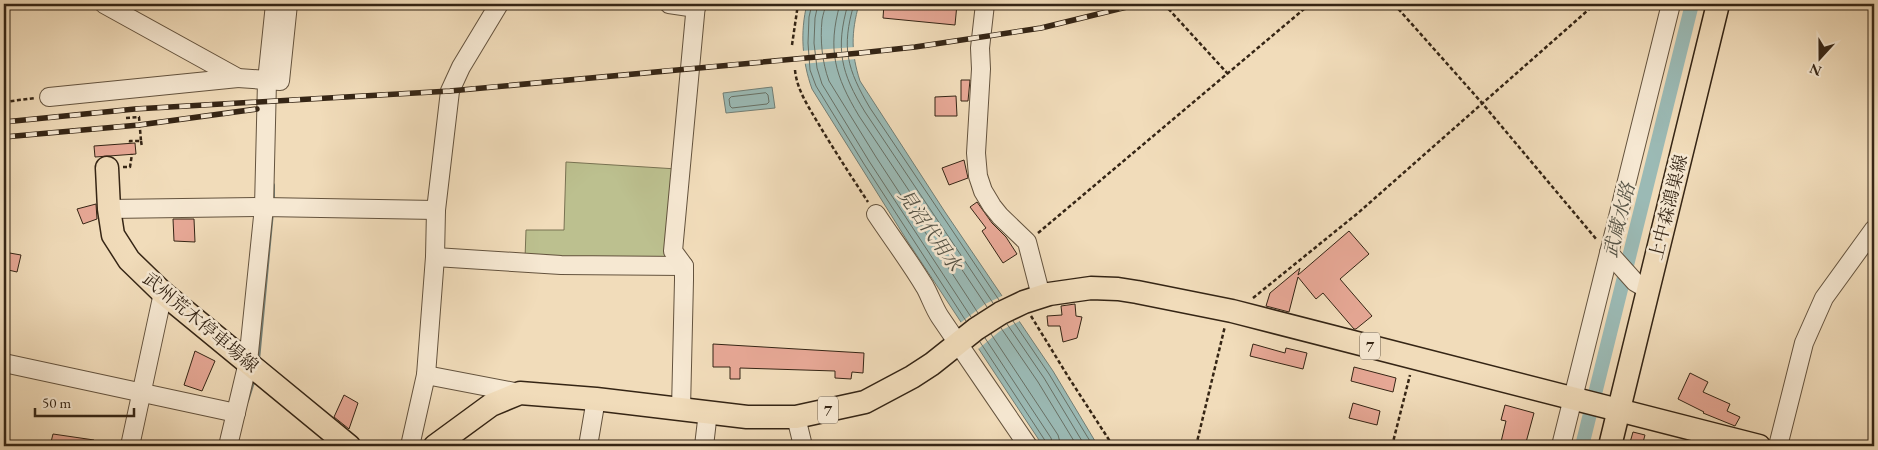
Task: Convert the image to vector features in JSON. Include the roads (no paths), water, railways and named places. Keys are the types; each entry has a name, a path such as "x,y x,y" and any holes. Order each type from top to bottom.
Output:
{"main road":[{"name":"上中森鴻巣線","path":"1610,446 1620,410 1642,286 1718,4"},
{"name":"武州荒木停車場線","path":"107,168 109,209 113,235 129,260 163,293 348,446"},
{"name":"7","path":"435,446 491,405 520,392 747,417 796,417 865,402 912,377 986,322 1028,300 1080,289 1118,289 1236,312 1759,446"}],"street":[{"path":"104,4 238,78"},
{"path":"228,446 248,362 264,207 267,81 274,4"},
{"path":"49,97 238,78 280,82 288,4"},
{"path":"410,446 426,375 435,257 436,210 450,91 461,67 499,4"},
{"path":"669,4 696,6 673,251 684,266 681,409"},
{"path":"985,4 980,48 981,69 976,153 978,176 992,206 1027,242 1028,300"},
{"path":"1561,446 1671,4"},
{"path":"109,209 264,207 436,210"},
{"path":"876,214 925,287 940,316 961,342 1028,446"},
{"path":"1778,446 1804,343 1824,298 1874,229"},
{"path":"1610,255 1642,286"},
{"path":"435,257 561,265 684,266"},
{"path":"130,446 163,293"},
{"path":"4,362 236,413"},
{"path":"426,375 520,392"},
{"path":"588,446 596,399"},
{"path":"704,446 708,412"},
{"path":"796,417 803,446"}],"water":[{"name":"見沼代用水","path":"807,4 859,4 853,43 860,81 945,212 1053,371 1098,446 1043,446 908,242 812,89 806,68 803,46 803,25"},
{"path":"772,87 775,108 726,113 723,93"}],"waterway":[{"name":"武蔵水路","path":"1582,446 1692,4"},
{"path":"273,185 273,203"},
{"path":"258,360 272,212"},
{"path":"247,401 254,379"}],"railway":[{"path":"4,122 135,109 450,91 860,53 915,47 1041,28 1139,4"},
{"path":"4,137 139,125 257,109"}]}
